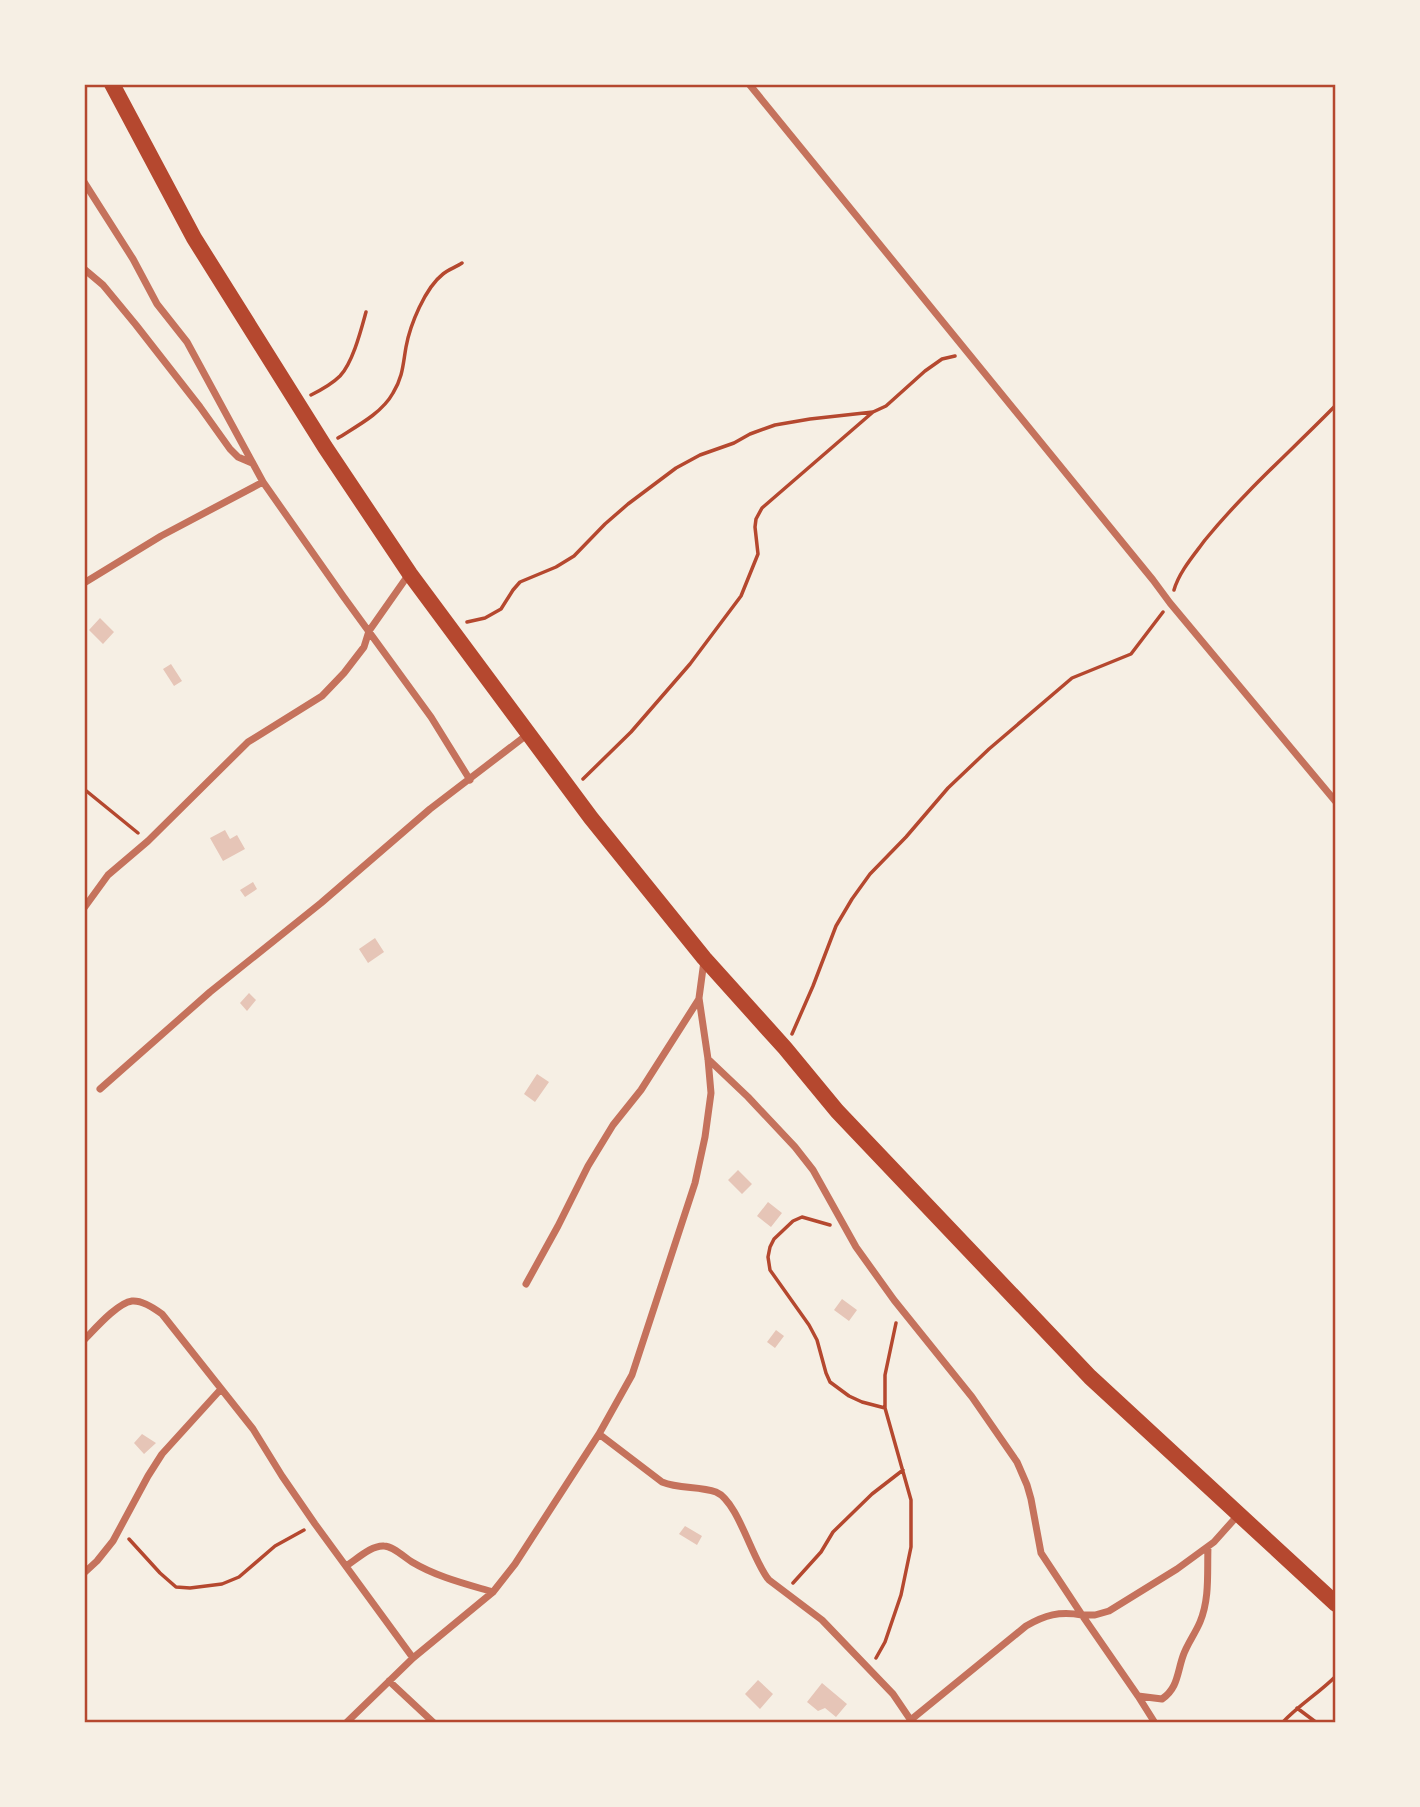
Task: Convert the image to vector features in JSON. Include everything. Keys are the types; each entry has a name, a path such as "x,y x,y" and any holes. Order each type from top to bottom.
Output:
{"highway":[{"path":"112,84 194,238 324,447 410,574 571,791 704,957 837,1111 1090,1377 1336,1604"}],"street":[{"path":"749,84 1170,603 1336,802"},
{"path":"84,182 133,259 157,304 187,342 263,482 431,717 470,780"},
{"path":"84,269 103,285 136,324 230,449 238,457 252,463"},
{"path":"84,583 160,536 263,482"},
{"path":"84,908 108,875 148,841 248,743 322,696 364,647 369,631 410,574"},
{"path":"100,1089 210,992 321,903 430,809 528,733"},
{"path":"346,1723 413,1658 493,1592 515,1564 598,1434 632,1375 695,1183 705,1136 710,1093 699,998 704,957"},
{"path":"526,1284 588,1166 613,1125 641,1090 699,998"},
{"path":"708,1059 748,1097 813,1170 843,1227 894,1300 972,1398 1017,1462 1029,1492 1041,1553 1155,1723"},
{"path":"84,1340 126,1303 136,1301 151,1306 162,1314 253,1429 315,1524 413,1658"},
{"path":"84,1573 105,1551 162,1454 221,1388"},
{"path":"598,1434 662,1482 715,1492 722,1496 728,1502 764,1574 822,1620 870,1668 893,1695 910,1722 1026,1626 1041,1618 1059,1614 1096,1615 1108,1611 1177,1569 1214,1542 1239,1513"},
{"path":"346,1566 373,1549 383,1546 440,1576 493,1592"},
{"path":"1138,1696 1162,1699 1170,1694 1175,1686 1183,1656 1206,1604 1208,1546"},
{"path":"389,1681 434,1723"}],"path":[{"path":"324,447 364,421 393,394 405,366 407,345 420,306 432,285 443,274 462,263"},
{"path":"298,404 331,383 345,370 366,312"},
{"path":"448,625 476,621 501,608 516,585 574,556 628,504 676,468 700,455 775,425 873,412 886,407 942,359 967,352"},
{"path":"785,1048 836,926 870,874 948,788 1072,678 1131,654 1170,603 1176,584 1191,558 1228,512 1336,405"},
{"path":"571,791 631,732 690,664 737,602 758,554 755,527 762,508 873,412"},
{"path":"84,789 148,841"},
{"path":"843,1227 797,1218 774,1239 768,1264 817,1340 825,1373 830,1382 849,1396 885,1408"},
{"path":"870,1668 886,1642 901,1595 911,1547 911,1500 885,1408 885,1375 896,1320 894,1300"},
{"path":"785,1592 815,1560 834,1531 872,1494 903,1470"},
{"path":"120,1528 135,1547 176,1587 190,1588 222,1584 239,1577 275,1546 315,1524"},
{"path":"1282,1723 1336,1676"},
{"path":"1297,1708 1317,1723"}],"building":[{"path":"100,618 114,632 103,644 89,630"},
{"path":"171,664 182,681 174,686 163,669"},
{"path":"225,830 230,839 237,835 245,849 223,861 210,838"},
{"path":"253,882 257,889 245,897 240,890"},
{"path":"375,938 384,952 368,963 359,949"},
{"path":"249,993 256,1000 247,1011 240,1003"},
{"path":"537,1074 549,1082 535,1102 524,1094"},
{"path":"738,1170 752,1184 742,1194 728,1180"},
{"path":"768,1202 782,1213 771,1227 757,1216"},
{"path":"842,1299 857,1310 849,1321 834,1310"},
{"path":"776,1330 784,1336 775,1348 767,1342"},
{"path":"142,1434 156,1443 144,1454 134,1443"},
{"path":"685,1526 702,1536 697,1545 679,1534"},
{"path":"758,1680 773,1694 760,1709 745,1694"},
{"path":"822,1683 847,1704 836,1717 825,1708 818,1711 807,1702"}]}
